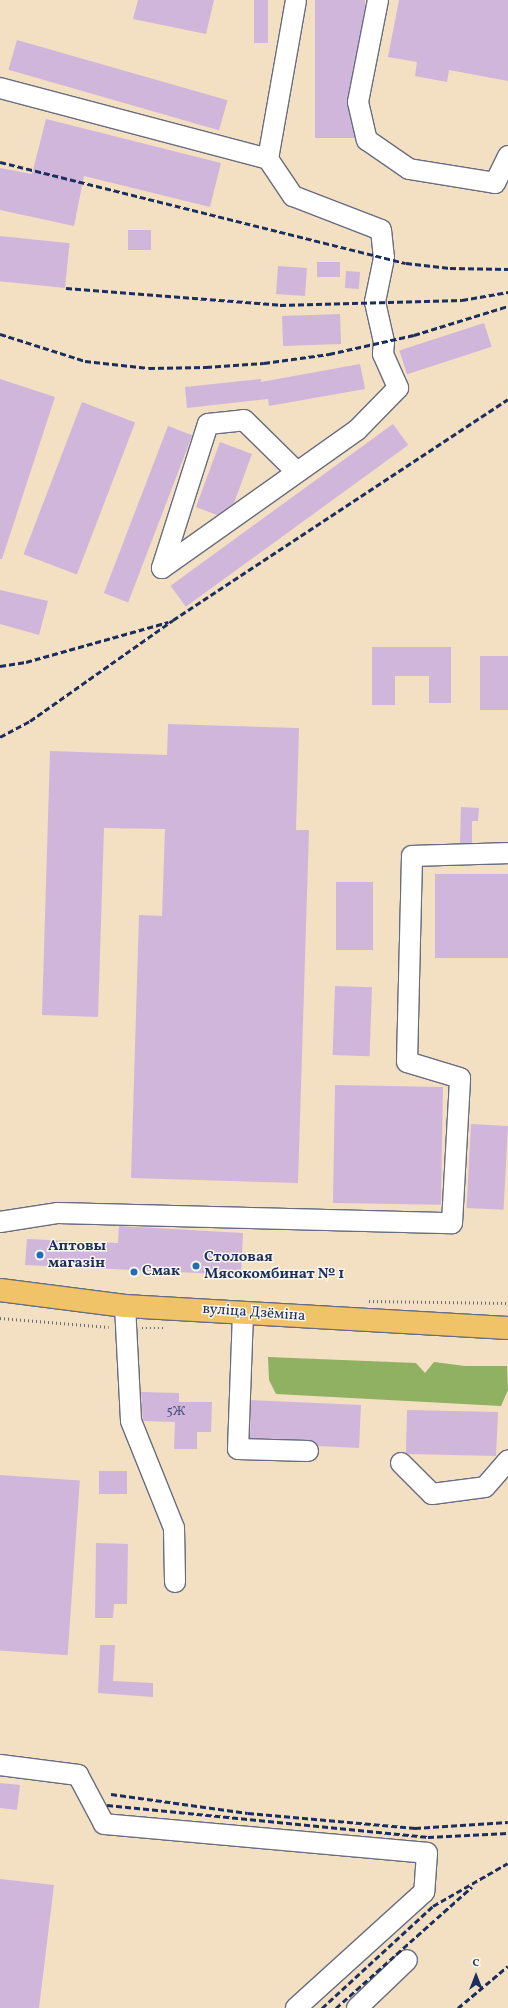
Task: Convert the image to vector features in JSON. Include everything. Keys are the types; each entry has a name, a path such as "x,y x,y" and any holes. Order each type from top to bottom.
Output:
{"main road":[{"name":"вуліца Дзёміна","path":"0,1290 125,1306 508,1328"}],"lane":[{"path":"268,159 296,0"},
{"path":"378,0 358,102 366,140 409,169 495,183 508,156"},
{"path":"0,88 268,159 293,196 381,230 384,258 375,302 384,342 383,354 398,388 357,430 162,568 208,424 244,420 297,472"},
{"path":"0,1222 58,1213 452,1223 460,1078 407,1062 412,856 508,853"},
{"path":"125,1306 131,1421 174,1528 175,1582"},
{"path":"242,1313 238,1449 308,1451"},
{"path":"401,1463 432,1494 485,1487 508,1461"},
{"path":"0,1765 78,1775 104,1824 426,1853 424,1892 296,2008"},
{"path":"357,2008 406,1960"}],"path":[{"path":"417,1301 508,1303"},
{"path":"0,1318 125,1328 166,1328"}],"green space":[{"path":"268,1357 416,1363 425,1373 434,1362 465,1366 507,1366 508,1390 501,1406 276,1394 269,1380"}],"building":[{"path":"138,0 214,0 206,34 133,19"},
{"path":"254,0 268,0 268,43 254,43"},
{"path":"315,0 365,0 365,138 315,138"},
{"path":"399,0 508,0 508,81 449,70 447,82 415,76 417,62 388,57"},
{"path":"17,40 228,100 219,130 8,70"},
{"path":"46,119 221,163 210,207 84,176 74,226 0,210 0,168 32,174"},
{"path":"128,230 151,230 151,250 128,250"},
{"path":"0,236 70,243 65,288 0,281"},
{"path":"317,262 340,262 340,277 317,277"},
{"path":"278,266 307,268 305,296 276,294"},
{"path":"346,271 360,272 359,289 345,288"},
{"path":"340,314 341,344 283,346 282,316"},
{"path":"484,323 492,347 407,374 399,351"},
{"path":"360,364 365,389 269,406 268,399 187,408 185,387 261,379 261,382"},
{"path":"0,379 55,397 2,559 0,559"},
{"path":"82,402 135,422 77,575 24,554"},
{"path":"393,424 408,445 186,607 171,586"},
{"path":"168,426 192,435 128,602 104,593"},
{"path":"220,442 252,454 234,503 217,515 196,507"},
{"path":"0,590 48,601 39,635 0,624"},
{"path":"372,647 451,647 451,703 429,703 429,676 395,676 395,705 372,705"},
{"path":"480,656 508,656 508,710 480,710"},
{"path":"168,724 299,728 296,830 309,830 298,1183 131,1178 139,915 162,916 165,829 104,828 98,1017 42,1015 50,751 167,755"},
{"path":"461,807 479,808 478,821 472,821 472,843 460,843"},
{"path":"435,874 508,874 508,958 435,958"},
{"path":"336,882 373,882 373,950 336,950"},
{"path":"335,986 372,987 370,1056 333,1055"},
{"path":"335,1085 443,1087 441,1205 333,1203"},
{"path":"471,1124 508,1126 504,1210 467,1208"},
{"path":"119,1226 243,1233 241,1275 25,1265 27,1239 118,1243"},
{"path":"141,1392 179,1393 179,1402 212,1402 211,1432 197,1432 197,1449 174,1449 175,1422 143,1421"},
{"path":"251,1400 361,1405 359,1448 318,1446 308,1440 250,1438"},
{"path":"407,1410 498,1412 496,1456 406,1453"},
{"path":"99,1471 127,1471 127,1494 99,1494"},
{"path":"0,1475 80,1481 68,1655 0,1650"},
{"path":"96,1543 128,1544 127,1604 114,1604 113,1618 95,1618"},
{"path":"100,1645 115,1645 113,1681 153,1683 153,1697 98,1693"},
{"path":"0,1783 20,1785 17,1810 0,1808"},
{"path":"0,1879 54,1885 39,2008 0,2008"}],"railway":[{"path":"0,162 406,263 450,268 508,269"},
{"path":"66,288 280,305 462,300 508,292"},
{"path":"0,334 85,361 149,368 206,367 264,363 329,354 414,335 508,306"},
{"path":"0,737 30,721 173,620 508,399"},
{"path":"0,666 26,662 168,622"},
{"path":"111,1794 248,1813 415,1828 508,1822"},
{"path":"107,1805 428,1837 508,1833"},
{"path":"322,2008 433,1906 508,1863"},
{"path":"336,2008 472,1887"},
{"path":"458,2008 508,1966"}],"place":[{"name":"Аптовы магазін","path":"40,1255"},
{"name":"Столовая Мясокомбинат № 1","path":"196,1266"},
{"name":"Смак","path":"134,1272"}]}
